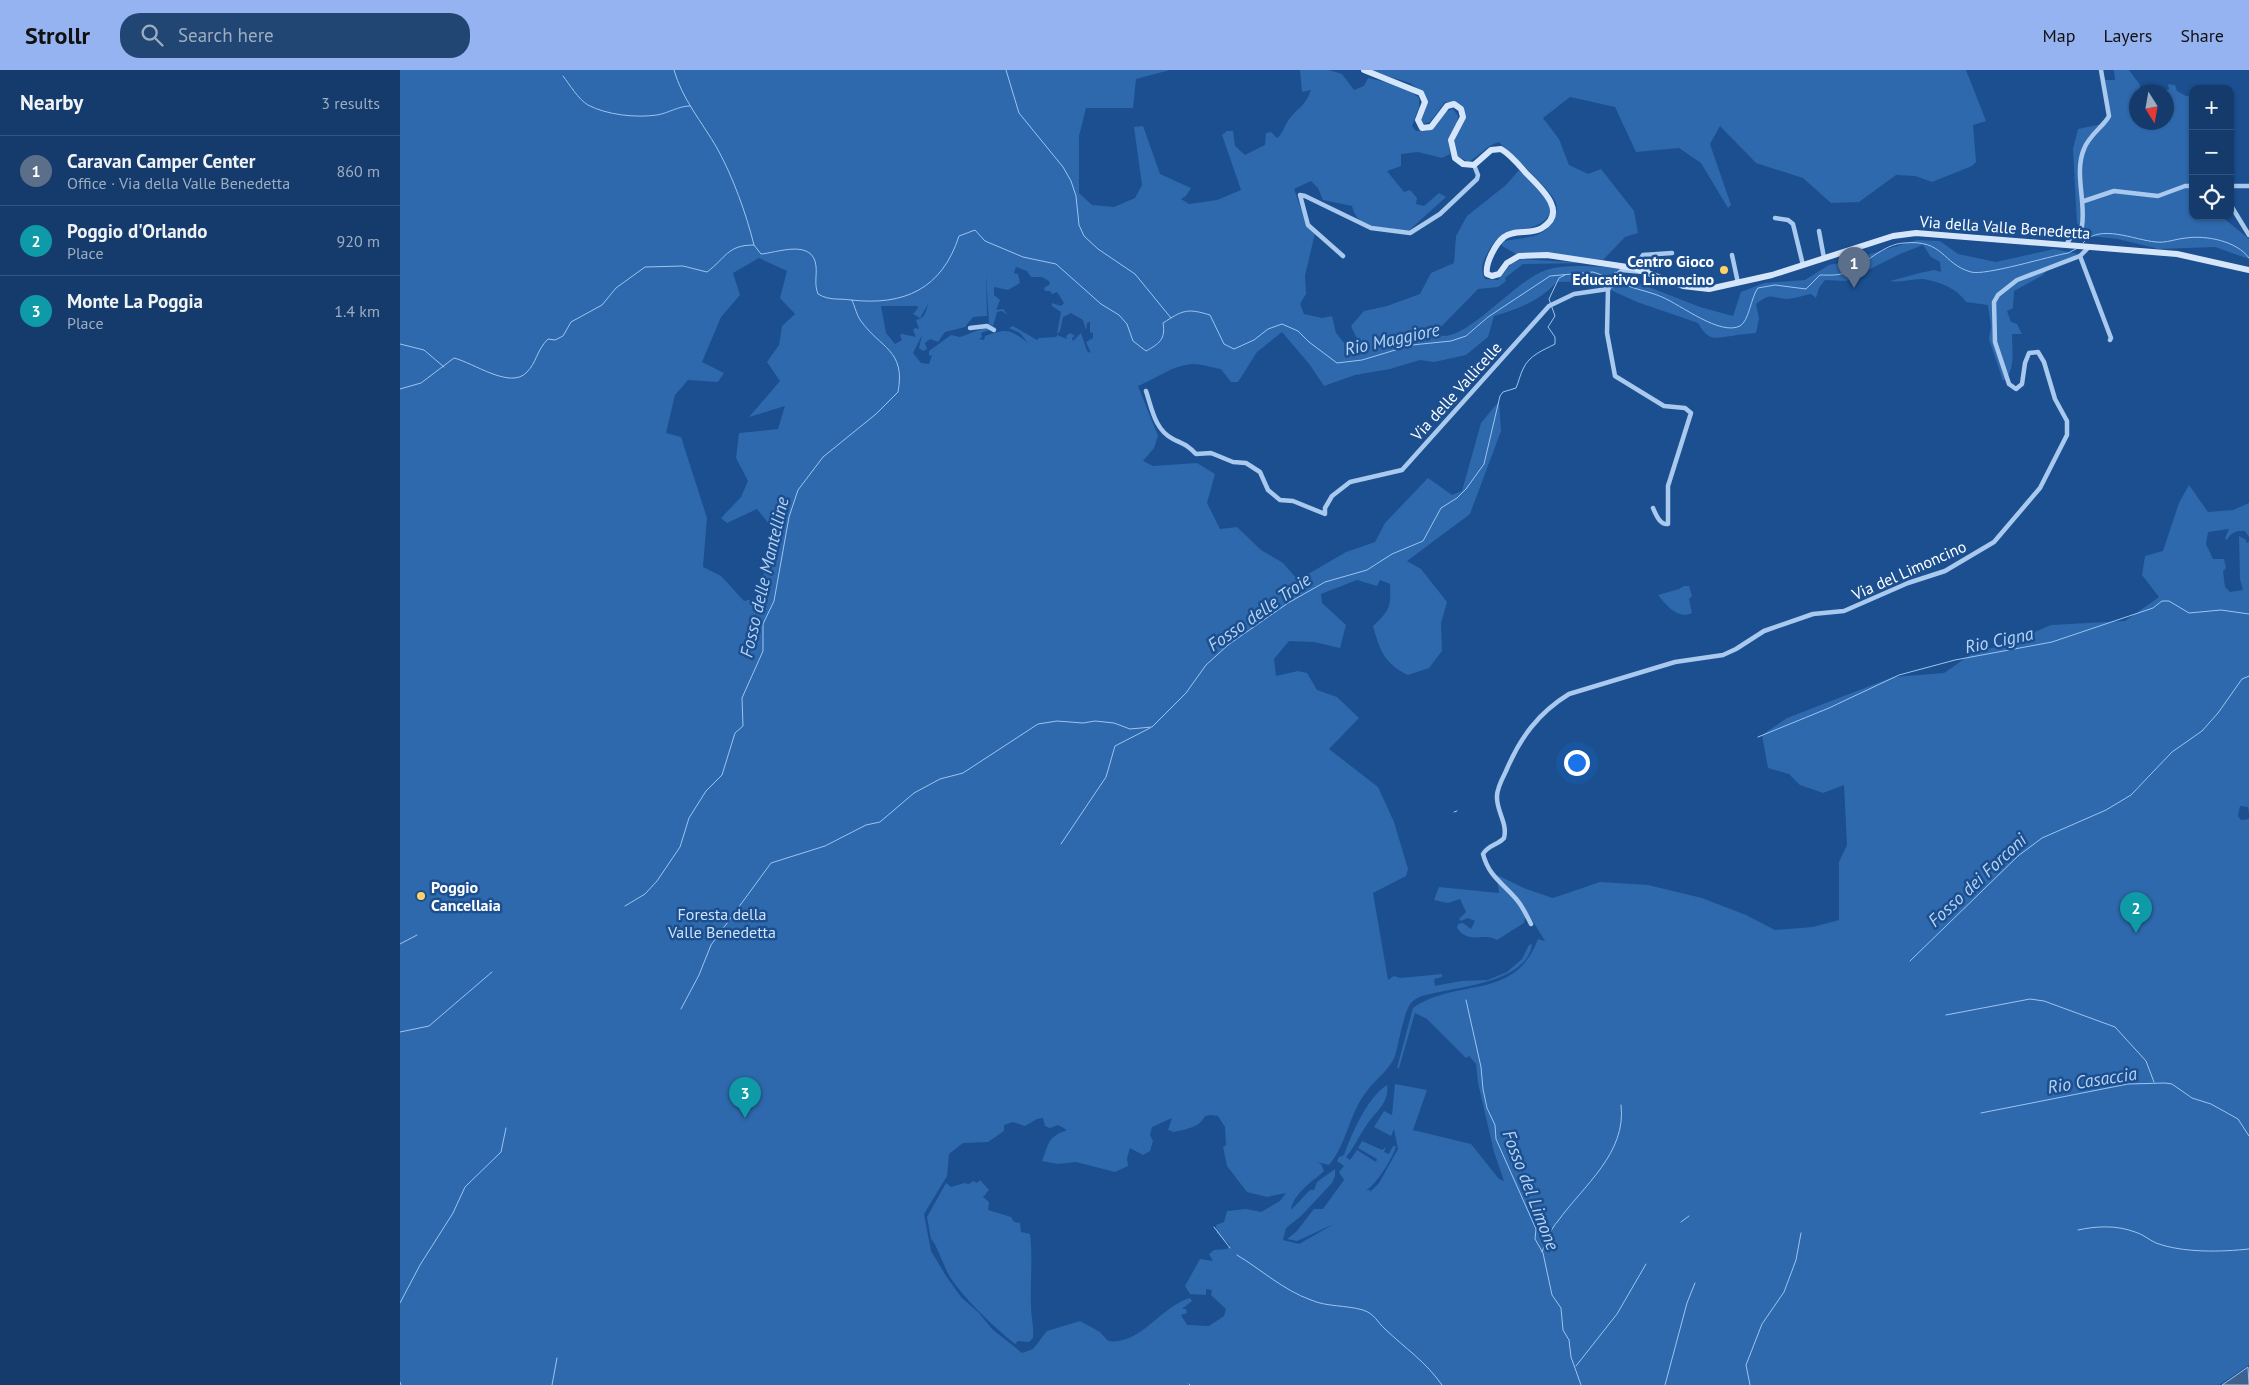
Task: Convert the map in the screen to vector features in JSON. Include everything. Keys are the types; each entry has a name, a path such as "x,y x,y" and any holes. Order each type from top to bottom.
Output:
{"main road":[{"path":"1364,70 1421,93 1425,102 1418,120 1422,128 1431,127 1447,106 1454,104 1459,107 1463,111 1463,118 1452,140 1453,155 1464,164 1474,165"},
{"name":"Via della Valle Benedetta","path":"1474,165 1492,150 1501,149 1546,193 1552,206 1551,219 1544,227 1535,231 1508,235 1501,240 1486,267 1489,276 1499,274 1512,259 1527,255 1547,255 1628,266 1692,289 1709,290 1803,265 1904,233 2176,254 2247,269"}],"street":[{"path":"2066,245 2070,237 2082,226 2084,201 2081,174 2082,152 2088,140 2109,116 2101,70"},
{"path":"1343,256 1308,225 1300,196 1305,196 1371,228 1410,233 1440,214 1477,179 1478,174 1474,165"},
{"path":"2084,201 2114,191 2158,196 2189,186"},
{"path":"2234,186 2249,186"},
{"path":"2234,211 2249,236"},
{"path":"1775,218 1788,220 1793,224 1803,265"},
{"path":"1819,231 1824,258"},
{"name":"Via del Limoncino","path":"1531,924 1516,898 1495,878 1482,854 1485,849 1498,844 1504,838 1505,825 1497,794 1513,754 1531,725 1563,697 1596,685 1675,662 1723,655 1764,631 1796,619 1813,614 1851,609 1908,583 1945,571 1994,542 2040,488 2067,435 2068,425 2055,399 2044,362 2038,352 2029,352 2026,357 2022,384 2016,389 2010,384 1995,342 1994,302 1998,295 2017,280 2080,256 2087,247"},
{"path":"1653,508 1656,516 1663,524 1668,524 1668,486 1691,413 1685,408 1664,406 1615,376 1608,332 1609,287 1616,274 1622,270 1639,273 1646,272 1648,268 1641,258 1643,255 1672,253"},
{"path":"1732,256 1738,283"},
{"name":"Via della Valle Benedetta","path":"2080,256 2095,292 2110,340"},
{"name":"Via delle Vallicelle","path":"1146,391 1156,424 1172,438 1186,443 1196,454 1211,453 1233,462 1246,463 1260,472 1268,490 1280,500 1293,501 1325,514 1325,508 1332,496 1350,482 1402,470 1549,306 1574,294 1609,287"},
{"path":"970,328 987,326 994,330"}],"green space":[{"name":"Foresta della Valle Benedetta","path":"400,70 1170,70 1136,79 1133,108 1086,108 1079,136 1079,193 1092,205 1114,207 1135,198 1142,185 1134,127 1143,126 1160,174 1191,188 1186,196 1181,199 1189,204 1217,200 1241,190 1222,135 1227,131 1233,131 1235,146 1245,155 1265,145 1266,133 1271,132 1277,138 1286,123 1304,104 1311,90 1302,92 1300,70 1329,70 1342,74 1354,90 1364,86 1368,78 1395,85 1408,90 1419,98 1419,107 1412,126 1416,131 1428,131 1444,112 1453,109 1458,116 1457,123 1448,139 1450,154 1442,158 1418,152 1401,154 1401,166 1387,171 1404,192 1410,190 1417,198 1416,204 1424,206 1439,193 1446,197 1405,234 1366,225 1355,214 1352,206 1323,200 1318,188 1311,181 1294,189 1306,223 1315,233 1305,276 1306,294 1300,304 1304,314 1322,318 1332,316 1336,333 1345,344 1358,341 1351,326 1364,311 1387,306 1420,294 1431,273 1454,263 1456,236 1467,216 1506,185 1519,170 1546,198 1550,208 1548,216 1536,226 1501,236 1497,239 1483,263 1482,273 1485,279 1498,280 1512,263 1522,259 1585,263 1523,264 1505,278 1506,281 1498,287 1478,289 1438,330 1442,336 1453,334 1466,328 1520,285 1546,270 1555,268 1583,266 1620,268 1623,277 1700,307 1733,316 1741,292 1764,283 1805,280 1829,265 1917,240 1940,241 1958,254 1996,262 2054,249 2079,254 2051,266 2043,275 2014,291 2013,308 2007,311 2011,322 2017,324 2022,334 2012,334 2012,366 2003,381 1989,339 1991,326 1988,305 1966,302 1952,289 1934,281 1921,279 1898,282 1890,281 1934,270 1941,272 1940,262 1931,257 1923,245 1900,254 1846,281 1825,280 1819,288 1816,298 1811,294 1790,299 1765,298 1756,304 1759,318 1756,333 1712,337 1705,333 1698,323 1637,302 1591,281 1557,282 1550,289 1528,303 1494,316 1488,337 1466,355 1434,362 1420,360 1390,369 1355,375 1324,386 1310,365 1282,332 1257,352 1238,382 1231,382 1221,369 1194,364 1179,366 1138,386 1158,436 1154,448 1143,461 1153,466 1197,463 1215,474 1207,503 1220,529 1237,527 1261,550 1283,563 1298,580 1346,552 1375,542 1385,523 1428,478 1452,495 1462,491 1481,423 1499,401 1501,431 1470,514 1407,561 1421,569 1447,602 1441,623 1442,651 1429,668 1408,675 1393,666 1384,655 1373,626 1388,608 1390,603 1390,584 1380,580 1377,586 1357,580 1321,594 1322,603 1346,625 1340,648 1314,642 1289,641 1274,659 1276,676 1298,671 1307,673 1317,690 1337,697 1359,718 1329,749 1378,787 1394,822 1408,869 1406,876 1373,893 1388,980 1394,976 1400,978 1442,974 1442,977 1434,979 1435,986 1461,981 1488,980 1507,972 1522,959 1529,945 1532,944 1528,956 1521,965 1510,972 1482,983 1423,996 1412,1002 1404,1019 1393,1061 1361,1100 1335,1157 1329,1165 1317,1162 1321,1164 1324,1171 1304,1188 1295,1199 1291,1210 1310,1190 1314,1190 1317,1182 1335,1169 1332,1183 1301,1216 1286,1228 1283,1240 1299,1244 1334,1224 1297,1241 1287,1239 1296,1232 1314,1209 1323,1209 1344,1180 1339,1172 1344,1166 1337,1161 1339,1157 1344,1155 1367,1107 1373,1098 1387,1085 1384,1102 1346,1157 1350,1160 1357,1150 1376,1162 1377,1159 1358,1148 1362,1141 1382,1150 1386,1147 1384,1152 1389,1154 1393,1146 1396,1146 1384,1171 1370,1188 1366,1190 1370,1190 1370,1192 1379,1183 1398,1149 1394,1129 1391,1136 1374,1127 1384,1111 1392,1115 1395,1084 1427,1090 1413,1130 1471,1144 1499,1179 1504,1181 1494,1152 1478,1083 1476,1064 1469,1056 1466,1058 1427,1019 1415,1013 1399,1068 1397,1068 1413,1008 1447,993 1483,986 1500,980 1515,972 1528,959 1538,939 1545,941 1526,910 1524,923 1497,940 1487,937 1466,936 1457,928 1458,924 1463,923 1471,929 1475,921 1468,918 1461,921 1459,919 1466,912 1460,899 1448,903 1434,900 1439,887 1499,893 1497,875 1526,889 1553,898 1600,882 1648,885 1702,898 1746,915 1775,930 1813,927 1839,920 1839,862 1847,845 1844,785 1823,793 1800,785 1789,774 1768,768 1762,735 1787,718 1893,677 1944,673 1973,653 2010,643 2051,625 2125,621 2159,597 2142,575 2145,556 2163,551 2179,503 2189,485 2208,512 2233,510 2249,503 2249,537 2245,531 2240,531 2232,534 2227,540 2225,538 2229,529 2208,532 2206,544 2213,559 2224,559 2226,568 2223,571 2225,587 2230,592 2243,590 2240,579 2239,536 2246,540 2246,543 2249,542 2249,813 2248,807 2240,806 2238,816 2241,820 2249,819 2249,1365 2219,1385 400,1385","holes":["759,258 787,271 780,298 795,314 782,326 779,345 767,362 780,381 749,417 785,406 778,429 739,433 736,458 748,481 741,497 721,518 727,523 757,509 774,530 758,598 744,601 721,576 703,567 707,518 681,437 666,433 675,395 688,380 718,382 724,373 702,362 721,317 740,295 733,273","1016,267 1027,271 1031,277 1042,277 1049,281 1050,284 1044,288 1045,291 1050,291 1052,294 1057,292 1064,303 1061,306 1052,303 1052,306 1061,312 1057,334 1060,331 1063,317 1071,313 1083,320 1086,330 1087,323 1090,322 1090,332 1093,333 1093,338 1086,342 1091,353 1087,351 1081,333 1073,341 1072,338 1075,336 1070,333 1066,336 1067,339 1057,335 1056,337 1039,338 1037,340 1013,326 1009,328 1020,333 1028,343 1008,331 985,336 984,340 979,339 982,337 981,333 989,330 987,327 960,337 951,335 929,351 929,356 932,355 929,364 921,363 913,353 922,335 919,348 923,351 927,349 925,343 930,339 938,342 945,332 965,327 973,317 987,316 986,274 989,324 993,326 997,312 1002,311 1008,315 1003,309 996,310 1000,300 994,295 994,287 1008,290 1020,283 1018,274 1014,273","928,304 926,312 923,316 919,319 916,320 919,329 915,328 913,330 916,337 902,334 900,335 902,340 895,344 886,333 881,306 917,306 918,308 913,314 920,318","1205,1116 1218,1116 1225,1127 1226,1145 1223,1147 1227,1166 1247,1192 1267,1197 1286,1193 1280,1201 1261,1212 1246,1209 1227,1211 1224,1222 1216,1225 1217,1233 1230,1245 1227,1249 1214,1250 1209,1254 1213,1261 1200,1259 1185,1286 1190,1294 1206,1295 1206,1289 1212,1290 1211,1295 1226,1309 1224,1316 1209,1326 1187,1325 1181,1315 1187,1313 1186,1309 1182,1309 1192,1301 1190,1298 1179,1302 1130,1338 1120,1341 1108,1341 1100,1332 1080,1321 1047,1331 1033,1349 1022,1353 992,1329 979,1313 961,1297 931,1251 924,1214 947,1176 949,1154 963,1143 988,1142 1004,1131 1004,1125 1013,1122 1025,1126 1037,1119 1043,1118 1045,1126 1050,1128 1058,1125 1067,1130 1052,1138 1042,1161 1058,1164 1076,1162 1115,1172 1128,1166 1127,1158 1130,1148 1143,1155 1150,1151 1153,1141 1150,1135 1152,1127 1172,1118 1168,1130 1174,1132 1196,1126"]},
{"path":"1368,70 1966,70 1986,121 1973,125 1976,162 1972,166 1932,182 1915,176 1896,175 1859,202 1831,203 1803,178 1756,163 1720,126 1710,144 1731,205 1728,208 1701,163 1679,148 1636,152 1615,107 1570,97 1543,118 1559,139 1569,165 1588,174 1601,169 1634,211 1638,233 1625,237 1603,260 1542,253 1516,254 1502,246 1502,242 1531,237 1543,232 1550,226 1557,208 1553,197 1499,142 1487,148 1469,162 1455,155 1454,136 1464,120 1455,102 1445,102 1430,122 1422,124 1420,118 1423,92 1410,83"},
{"path":"2114,70 2129,70 2140,85 2129,85 2129,130 2174,130 2174,85 2168,84 2175,85 2177,91 2189,96 2189,220 2226,220 2249,239 2249,259 2215,247 2159,249 2118,239 2091,236 2077,223 2073,149 2078,129 2107,123 2109,115 2105,80 2115,80"},
{"path":"1689,586 1692,596 1689,599 1692,613 1687,615 1677,613 1658,595"},
{"path":"980,1180 989,1190 983,1197 989,1202 988,1210 1011,1217 1014,1222 1020,1223 1021,1232 1030,1234 1033,1338 1029,1342 1018,1341 1015,1344 972,1304 950,1277 931,1239 927,1217 946,1183 951,1187 964,1183 969,1184 973,1181 977,1183"}],"shaded area":[{"path":"2248,1367 2249,1385 2222,1385"}],"waterway":[{"path":"674,70 687,101 717,148 734,183 754,245"},
{"path":"1006,70 1019,113 1063,167 1071,181 1076,196 1079,225 1084,236 1098,249 1135,274 1171,318"},
{"path":"563,76 584,102 604,111 631,116 649,116 690,106"},
{"name":"Rio Maggiore","path":"400,389 421,383 454,358 502,377 520,377 533,364 548,339 555,340 563,336 571,322 602,305 616,288 645,267 683,266 707,272 732,250 738,247 754,245 761,254 793,249 808,252 813,257 816,266 818,294 826,298 870,301 888,300 918,290 931,281 952,254 959,236 975,230 985,241 1023,257 1056,264 1101,304 1119,315 1127,324 1133,341 1146,351 1155,346 1162,337 1163,323 1181,313 1196,311 1210,315 1224,344 1234,349 1254,340 1268,329 1282,324 1298,331 1309,342 1337,363 1362,360 1412,345 1451,341 1466,336 1488,317 1550,276 1593,272 1611,278"},
{"name":"Rio Maggiore","path":"2083,243 2090,237 2107,233 2156,242 2203,237 2229,243 2244,252 2249,258"},
{"name":"Rio Maggiore","path":"1615,280 1662,297 1712,323 1732,328 1740,326 1746,319 1758,288 1775,285 1806,289 1820,275 1837,275 1847,272 1896,244 1917,243 1927,245 1935,248 1954,264 1971,272 1990,271 2018,265 2068,253 2076,249"},
{"name":"Fosso delle Troie","path":"681,1009 699,975 711,945 771,863 825,846 866,825 880,822 914,793 940,779 963,773 1038,724 1057,721 1083,723 1095,721 1114,723 1130,729 1152,727 1186,693 1206,665 1228,645 1288,603 1325,582 1367,570 1392,554 1423,541 1441,508 1457,498 1466,489 1484,464 1500,396 1503,392 1516,388 1523,369 1529,360 1555,344 1555,337 1548,327 1555,316 1549,299 1559,278 1565,275"},
{"name":"Fosso delle Mantelline","path":"625,906 645,894 657,881 680,847 689,818 706,791 722,775 735,733 743,726 742,698 763,651 763,624 774,601 789,517 798,490 823,457 876,414 898,392 899,378 895,358 861,321 852,300"},
{"path":"400,344 424,350 444,367"},
{"name":"Rio Cigna","path":"1758,737 1829,708 1899,675 1955,660 2052,642 2153,608 2162,601 2169,601 2189,613 2221,610 2249,614"},
{"name":"Fosso dei Forconi","path":"1910,961 2018,856 2042,838 2106,810 2131,795 2172,752 2202,731 2218,713 2242,679 2249,676"},
{"path":"1061,844 1106,777 1115,746 1150,728"},
{"path":"400,944 417,935"},
{"path":"400,1032 429,1026 492,972"},
{"path":"1946,1015 2030,999 2044,1001 2115,1027 2146,1061 2154,1082"},
{"name":"Fosso del Limone","path":"1466,1000 1481,1067 1487,1108 1495,1125 1496,1139 1536,1229 1535,1239 1543,1253 1552,1295 1561,1308 1563,1330 1569,1340 1571,1357 1581,1385"},
{"name":"Rio Casaccia","path":"1981,1113 2128,1084 2165,1083 2172,1084 2192,1098 2211,1104 2238,1119 2249,1136"},
{"path":"1542,1252 1555,1224 1591,1182 1610,1154 1621,1122 1621,1105"},
{"path":"400,1303 420,1265 453,1213 465,1187 501,1152 506,1128"},
{"path":"1681,1222 1689,1216"},
{"path":"1214,1227 1230,1248"},
{"path":"2078,1230 2099,1227 2121,1228 2138,1233 2156,1243 2178,1249 2214,1251 2249,1249"},
{"path":"1750,1385 1746,1365 1762,1324 1784,1292 1796,1260 1801,1233"},
{"path":"1237,1255 1301,1296 1330,1305 1357,1308 1370,1314 1422,1362 1442,1385"},
{"path":"1576,1366 1617,1314 1646,1264"},
{"path":"1665,1385 1687,1303 1695,1283"},
{"path":"552,1385 557,1358"}],"place":[{"name":"Centro Gioco Educativo Limoncino","path":"1724,270"},
{"name":"Caravan Camper Center","path":"1854,288"},
{"name":"Poggio Cancellaia","path":"421,896"},
{"name":"Poggio d'Orlando","path":"2136,933"},
{"name":"Monte La Poggia","path":"745,1118"}]}
